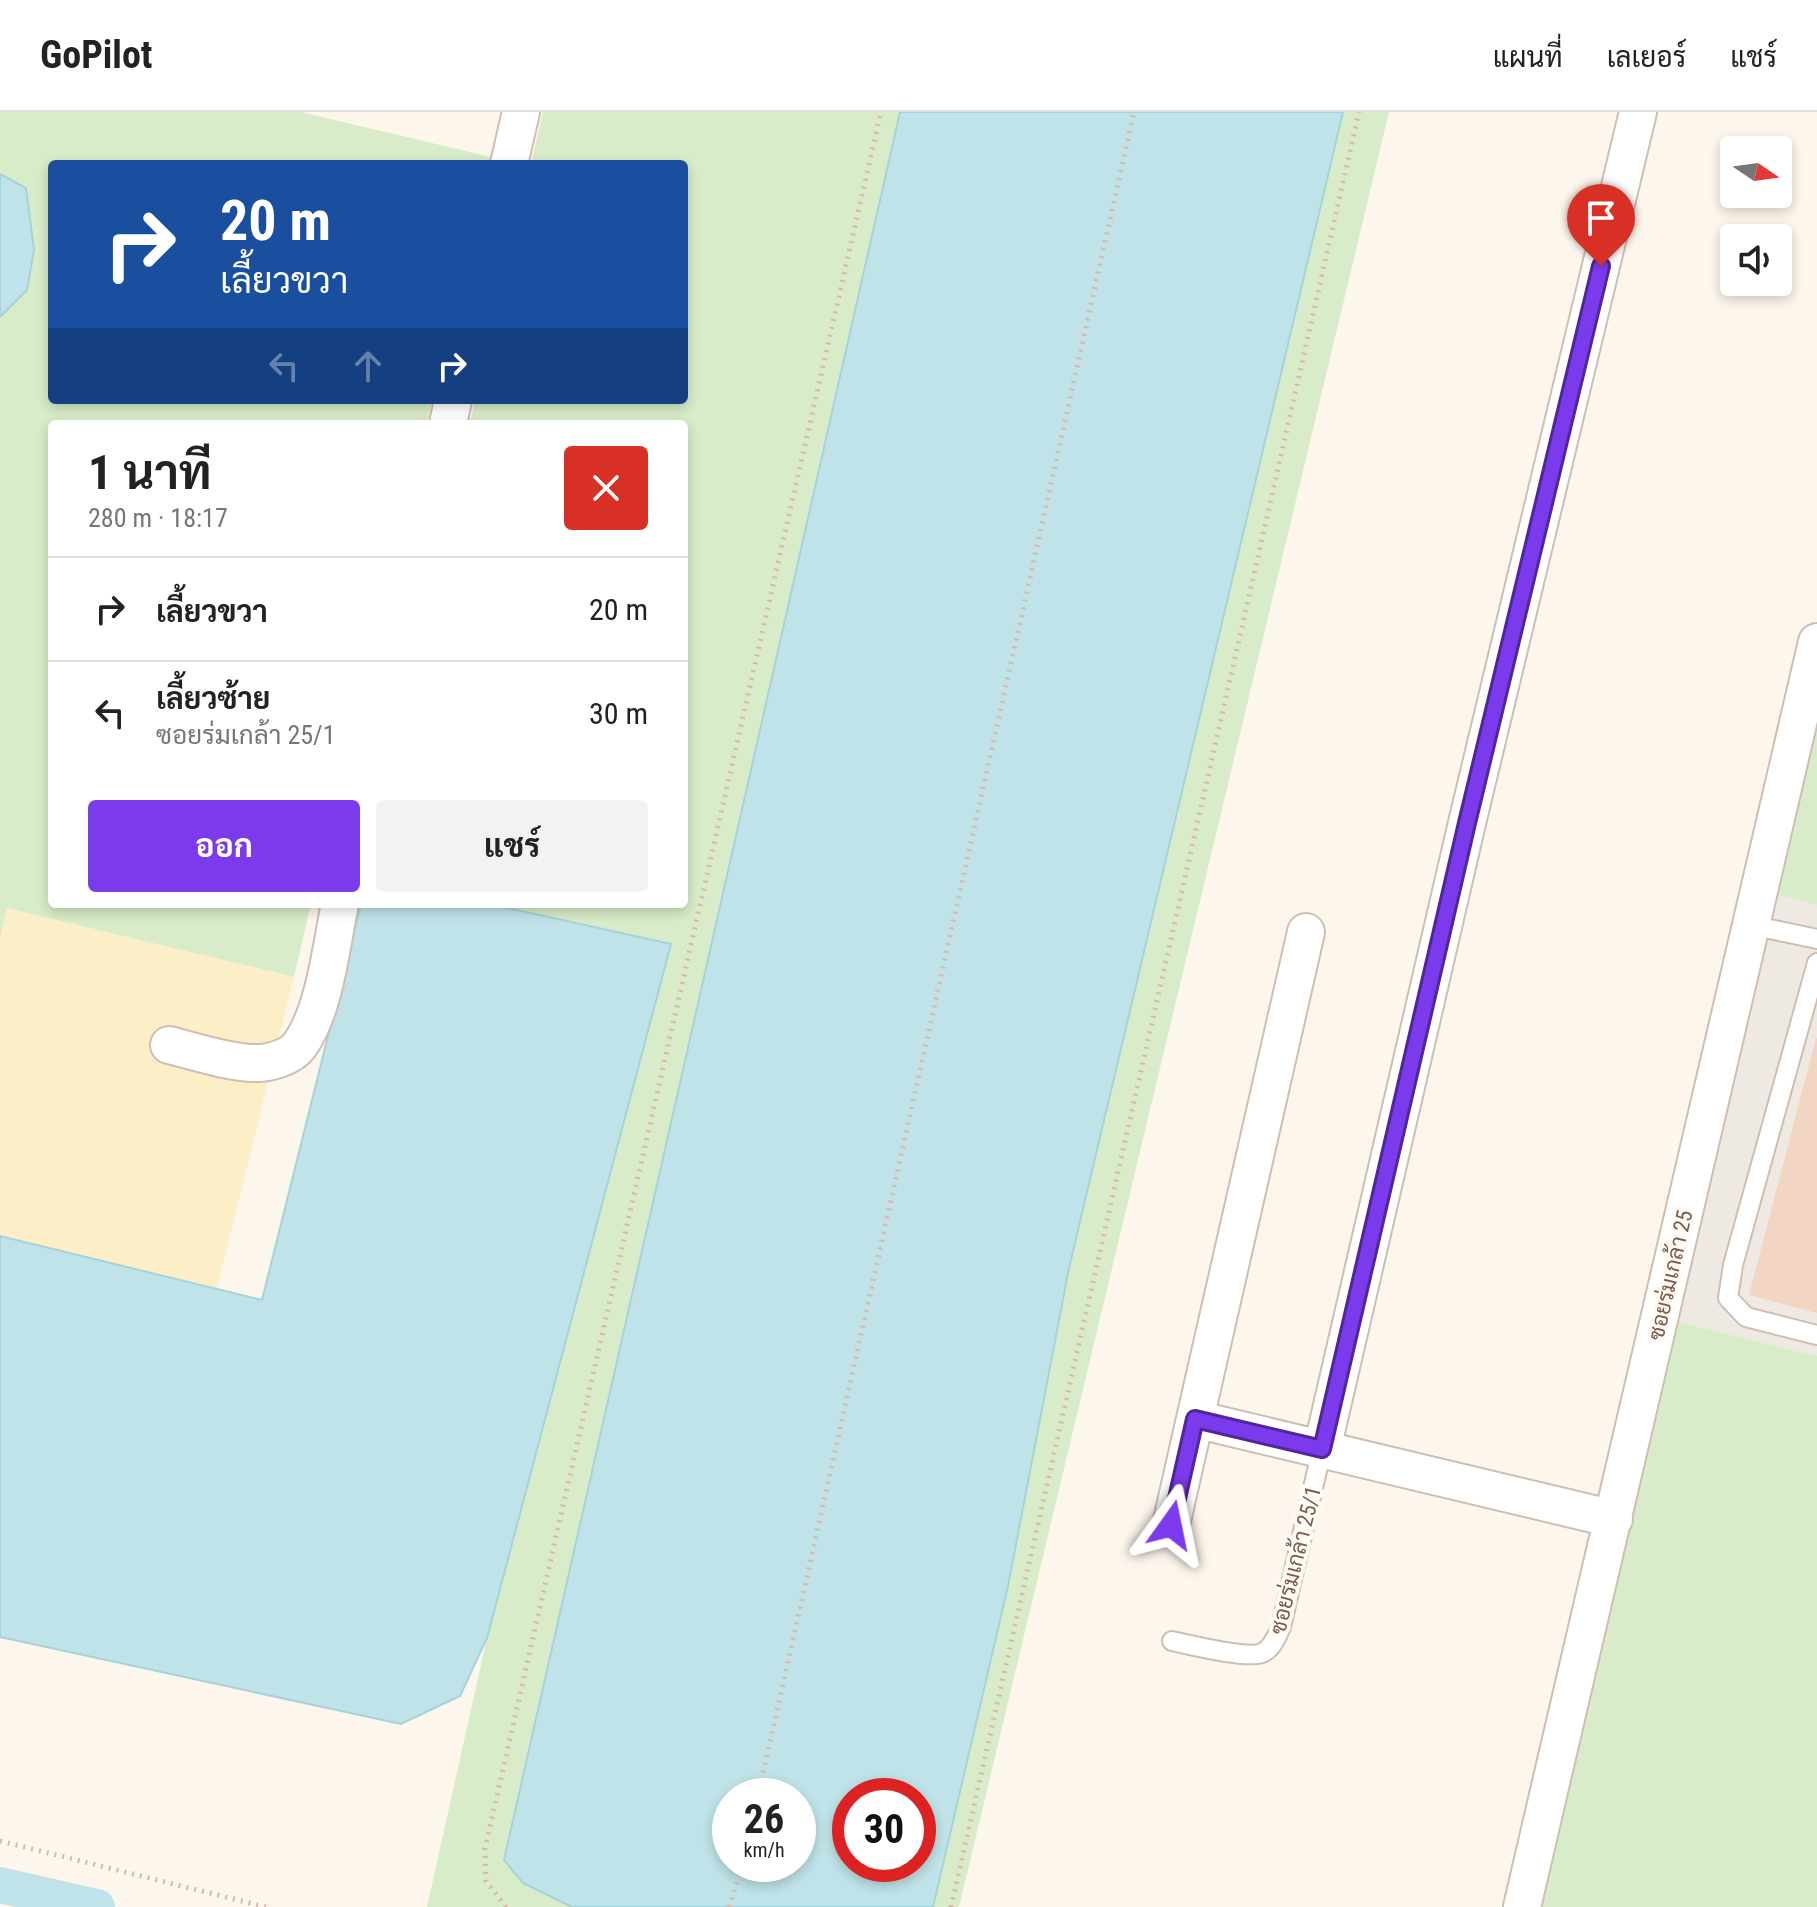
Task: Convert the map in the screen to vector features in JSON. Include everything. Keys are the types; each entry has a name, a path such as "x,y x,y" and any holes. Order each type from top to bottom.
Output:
{"street":[{"path":"510,160 521,112"},
{"name":"ซอยร่มเกล้า 25/1","path":"1322,1449 1467,823 1638,112"},
{"name":"ซอยร่มเกล้า 25","path":"1522,1907 1817,642"},
{"path":"169,1045 254,1063 276,1060 297,1049 310,1027 319,1000 339,908"},
{"path":"1171,1525 1306,932"},
{"path":"1195,1419 1614,1519"}],"lane":[{"path":"1751,925 1817,939"},
{"path":"1817,963 1733,1265 1728,1298 1746,1317 1817,1335"},
{"name":"ซอยร่มเกล้า 25/1","path":"1172,1641 1245,1654 1263,1653 1273,1643 1281,1627 1322,1449"}],"path":[{"path":"506,1907 486,1881 485,1848 881,112"},
{"path":"762,1778 1134,112"},
{"path":"951,1907 1359,112"},
{"path":"0,1841 266,1907"},
{"path":"729,1907 737,1882"}],"shaded area":[{"path":"1773,894 1817,905 1817,1356 1671,1320"}],"green space":[{"path":"0,112 301,112 491,157 490,160 48,160 48,404 431,404 428,420 48,420 48,908 310,908 294,977 7,909 0,939 0,317 27,290 26,188 0,174"},
{"path":"543,112 900,112 504,1860 523,1883 572,1907 427,1907 487,1638 671,945 508,908 688,908 688,420 471,420 474,404 688,404 688,160 532,160"},
{"path":"1343,112 1389,112 959,1907 933,1907 1008,1586 1069,1268"},
{"path":"1817,722 1817,905 1773,894"},
{"path":"1671,1320 1817,1356 1817,1907 1535,1907"}],"sand":[{"path":"7,908 294,977 217,1289 0,1236 0,939"}],"water":[{"path":"900,112 1343,112 1069,1268 1008,1586 933,1907 572,1907 523,1883 504,1860"},
{"path":"0,174 26,188 34,250 27,290 0,317"},
{"path":"360,908 508,908 671,944 487,1638 460,1696 401,1724 0,1637 0,1236 262,1300"}],"building":[{"path":"1817,1038 1817,1313 1749,1295"}],"waterway":[{"path":"0,1885 97,1907"}],"route":[{"path":"1171,1525 1195,1419 1322,1449 1467,823 1601,266"}]}
